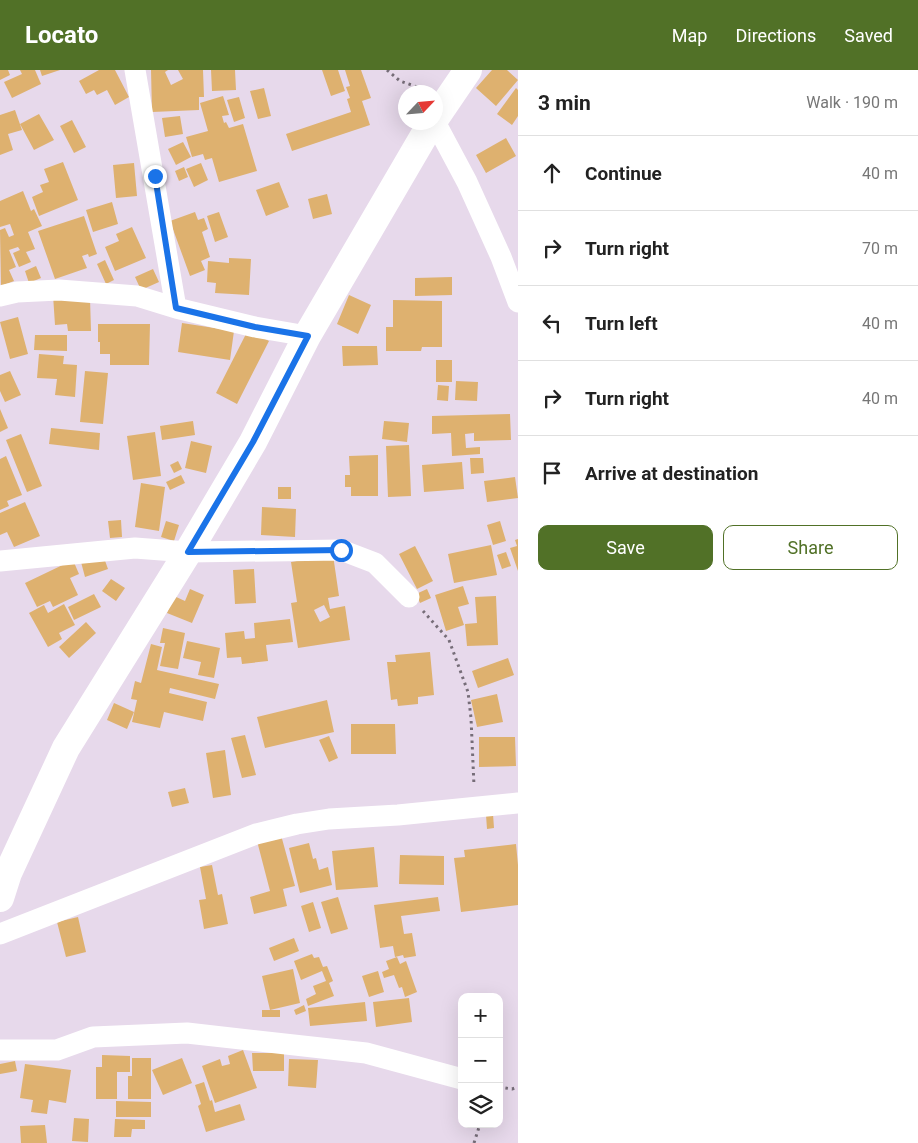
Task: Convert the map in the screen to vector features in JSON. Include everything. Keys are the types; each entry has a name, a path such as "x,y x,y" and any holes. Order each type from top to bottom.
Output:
{"street":[{"path":"136,70 176,308"},
{"path":"443,107 468,70"},
{"path":"0,898 8,873 66,748 188,552 253,442 308,336 428,130"},
{"path":"438,130 467,182 501,257 518,302"},
{"path":"0,296 18,292 69,291 137,296 176,308 255,327 308,336"},
{"path":"0,561 135,548 188,552 341,550 375,563 409,597"},
{"path":"0,934 256,834 297,824 329,819 398,815 518,803"},
{"path":"0,1050 57,1050 93,1037 187,1033 366,1053 458,1077"}],"path":[{"path":"388,70 400,81 412,85"},
{"path":"409,597 449,640 468,692 476,807"},
{"path":"503,1088 512,1089 518,1086"},
{"path":"474,1143 479,1128"}],"building":[{"path":"0,70 8,70 10,75 0,80"},
{"path":"20,70 35,70 41,84 12,98 4,82 22,74"},
{"path":"40,70 60,70 42,76"},
{"path":"99,70 115,70 129,97 115,105 107,90 97,95 94,90 86,94 79,81"},
{"path":"151,70 168,70 165,72 171,85 183,79 178,70 203,70 204,97 199,97 199,110 152,112"},
{"path":"211,70 235,70 236,90 212,91"},
{"path":"322,70 338,70 345,91 331,96"},
{"path":"345,70 361,70 371,98 362,101 370,125 292,151 286,134 351,112 347,99 350,98 346,87 350,86"},
{"path":"492,70 507,70 518,80 496,106 476,88"},
{"path":"264,88 271,116 258,119 250,91"},
{"path":"516,88 518,90 518,116 512,125 497,114"},
{"path":"223,96 229,115 222,116 224,123 226,122 229,128 243,124 257,171 219,182 212,158 205,160 203,154 192,157 186,137 208,131 200,103"},
{"path":"239,97 245,118 234,122 227,100"},
{"path":"15,110 22,130 8,134 13,150 0,155 0,115"},
{"path":"39,114 54,140 34,150 20,124"},
{"path":"180,116 183,134 165,137 162,118"},
{"path":"72,120 86,147 74,153 60,126"},
{"path":"506,138 516,156 486,173 476,155"},
{"path":"183,142 191,157 176,165 168,149"},
{"path":"63,162 78,200 39,216 32,197 43,192 40,185 49,182 44,169"},
{"path":"134,163 137,196 116,198 113,165"},
{"path":"201,163 208,180 194,187 186,169"},
{"path":"184,167 188,177 179,181 175,171"},
{"path":"279,182 289,207 266,216 256,190"},
{"path":"23,191 31,211 34,209 42,226 28,232 35,249 26,252 31,262 19,267 13,253 20,250 18,247 9,250 16,267 9,270 14,281 1,286 0,230 5,228 9,237 14,235 10,224 0,227 0,201"},
{"path":"327,194 332,214 313,219 308,199"},
{"path":"112,202 118,224 93,232 86,210"},
{"path":"195,212 198,220 204,218 208,229 202,232 210,257 201,261 205,270 190,276 170,221"},
{"path":"219,212 228,237 215,242 207,216"},
{"path":"84,216 97,254 89,257 88,254 82,256 87,268 55,279 38,231"},
{"path":"132,227 146,258 115,271 105,247 119,241 116,234"},
{"path":"229,258 251,259 249,295 215,293 216,283 207,282 208,261 229,263"},
{"path":"105,260 114,280 106,284 97,264"},
{"path":"36,266 41,278 29,283 25,271"},
{"path":"153,269 159,282 141,290 135,277"},
{"path":"452,277 452,295 415,296 415,278"},
{"path":"53,295 90,298 91,331 68,331 67,324 55,325"},
{"path":"349,295 371,305 358,334 337,324"},
{"path":"393,300 442,301 442,347 422,347 421,351 386,351 386,327 393,327"},
{"path":"18,317 28,354 10,359 0,322"},
{"path":"182,323 234,331 230,360 178,352"},
{"path":"98,324 150,324 149,365 110,365 110,354 100,354"},
{"path":"248,330 269,341 237,404 216,393"},
{"path":"35,335 67,335 67,351 34,350"},
{"path":"342,346 377,346 378,365 343,366"},
{"path":"39,354 64,356 63,364 77,365 75,397 55,395 57,379 37,378"},
{"path":"436,360 452,360 452,382 436,382"},
{"path":"10,371 21,395 5,402 0,391 0,375"},
{"path":"85,371 108,373 103,424 80,422"},
{"path":"456,381 478,382 477,401 455,400"},
{"path":"438,385 449,386 448,401 437,400"},
{"path":"0,409 8,428 0,432"},
{"path":"510,414 511,440 474,441 474,433 465,434 466,448 480,447 480,454 452,456 451,433 432,434 432,416"},
{"path":"193,421 195,435 162,440 160,426"},
{"path":"384,421 409,423 407,442 382,439"},
{"path":"51,428 100,433 99,450 49,444"},
{"path":"155,432 161,476 133,480 127,436"},
{"path":"21,434 42,486 27,492 6,440"},
{"path":"191,441 212,446 206,473 185,468"},
{"path":"409,445 411,496 388,497 386,446"},
{"path":"378,455 378,496 351,496 351,487 345,487 345,475 350,475 349,456"},
{"path":"6,456 22,495 7,501 9,506 0,510 0,459"},
{"path":"470,458 483,458 484,473 471,474"},
{"path":"178,461 182,469 174,473 170,465"},
{"path":"462,462 464,489 424,492 422,465"},
{"path":"181,475 185,483 170,490 166,482"},
{"path":"515,477 518,498 487,502 484,481"},
{"path":"141,483 165,487 159,531 135,527"},
{"path":"278,487 291,487 291,499 278,499"},
{"path":"25,502 40,536 14,547 7,532 0,535 0,513"},
{"path":"262,507 296,509 295,537 261,535"},
{"path":"121,520 122,537 110,538 108,521"},
{"path":"166,521 179,525 174,541 161,537"},
{"path":"500,521 506,541 493,545 487,525"},
{"path":"518,539 518,571 510,548 517,546 515,540"},
{"path":"491,545 497,575 454,583 448,554"},
{"path":"415,546 433,581 417,589 399,554"},
{"path":"506,552 511,566 502,569 497,555"},
{"path":"103,555 108,569 85,577 81,562"},
{"path":"333,555 339,596 328,598 330,609 345,606 350,640 298,648 291,603 297,602 291,562","holes":["324,605 330,617 320,622 314,610"]},
{"path":"73,560 79,574 70,578 78,595 53,607 50,601 37,607 25,583"},
{"path":"254,569 256,603 235,604 233,570"},
{"path":"111,579 125,588 116,601 102,591"},
{"path":"463,586 469,604 458,607 464,625 446,631 435,595"},
{"path":"190,589 204,595 192,623 167,613 174,596 185,601"},
{"path":"427,589 431,598 420,603 416,594"},
{"path":"94,594 101,607 74,620 68,607"},
{"path":"496,596 498,645 467,646 465,624 477,623 475,597"},
{"path":"64,604 75,625 59,633 62,639 48,647 29,613 44,605 48,613"},
{"path":"290,619 293,642 266,645 268,661 242,664 241,657 227,658 225,633 244,631 245,639 255,638 254,623"},
{"path":"86,622 96,633 69,658 59,647"},
{"path":"163,628 185,633 178,669 160,666 165,643 160,643"},
{"path":"187,641 220,648 214,678 198,675 201,662 183,658"},
{"path":"151,644 162,647 157,670 219,684 215,699 170,688 169,693 207,702 203,721 164,712 160,728 132,722 137,700 131,699 135,681 141,683"},
{"path":"430,652 434,695 418,697 418,704 398,706 397,699 391,700 387,662 396,662 395,655"},
{"path":"508,658 514,675 478,688 472,671"},
{"path":"497,694 503,722 477,727 471,700"},
{"path":"327,700 334,732 265,748 257,717"},
{"path":"114,703 134,712 127,729 107,720"},
{"path":"351,724 395,724 396,754 351,754"},
{"path":"245,735 256,775 242,778 231,738"},
{"path":"329,736 338,758 329,762 319,740"},
{"path":"479,737 515,737 516,766 479,767"},
{"path":"225,750 231,795 213,798 206,753"},
{"path":"185,788 189,803 172,807 168,792"},
{"path":"493,814 494,828 487,829 486,815"},
{"path":"281,835 295,886 283,889 287,906 254,914 250,897 270,891 257,841"},
{"path":"309,843 313,859 316,858 319,870 328,867 332,885 300,893 289,848"},
{"path":"516,844 518,905 461,912 454,858 465,857 464,850"},
{"path":"374,847 378,887 336,890 332,851"},
{"path":"400,855 444,856 444,885 399,884"},
{"path":"212,865 218,895 222,894 228,924 204,929 199,900 206,899 200,867"},
{"path":"338,897 348,929 331,934 321,902"},
{"path":"438,897 440,911 401,916 404,934 412,933 416,956 404,958 403,955 395,957 393,946 380,948 374,905"},
{"path":"313,902 321,928 309,932 301,906"},
{"path":"78,917 86,952 66,957 57,922"},
{"path":"294,938 299,951 274,961 269,948"},
{"path":"312,954 314,958 319,957 323,967 327,966 333,981 329,983 334,996 308,1006 306,999 316,994 313,986 326,981 322,971 301,980 294,961"},
{"path":"397,957 400,964 406,961 417,992 405,997 402,987 399,988 394,975 384,978 382,972 389,969 386,961"},
{"path":"293,969 300,1003 270,1010 262,976"},
{"path":"378,971 384,992 369,997 362,976"},
{"path":"409,998 412,1022 376,1027 373,1002"},
{"path":"365,1002 367,1021 310,1026 308,1008"},
{"path":"304,1005 306,1011 296,1015 294,1010"},
{"path":"262,1010 280,1010 280,1017 262,1017"},
{"path":"243,1050 257,1088 215,1103 202,1066 220,1059 222,1066 230,1064 228,1056"},
{"path":"252,1053 284,1053 284,1071 253,1071"},
{"path":"102,1055 130,1056 130,1072 117,1072 117,1099 96,1099 96,1067 102,1067"},
{"path":"132,1058 151,1058 151,1099 128,1099 128,1076 132,1076"},
{"path":"182,1058 192,1083 163,1095 152,1070"},
{"path":"289,1059 318,1060 316,1088 288,1086"},
{"path":"15,1061 17,1071 0,1074 0,1064"},
{"path":"25,1064 71,1070 66,1103 49,1100 47,1114 31,1112 33,1100 20,1098"},
{"path":"204,1082 215,1112 240,1104 245,1120 206,1132 198,1106 201,1104 195,1085"},
{"path":"116,1101 151,1102 151,1117 116,1117"},
{"path":"74,1118 89,1119 88,1142 72,1141"},
{"path":"115,1119 145,1120 145,1129 132,1129 131,1137 114,1137"},
{"path":"45,1125 47,1143 21,1143 20,1126"}],"route":[{"path":"155,176 176,308 255,327 308,336 253,442 188,552 341,550"}]}
